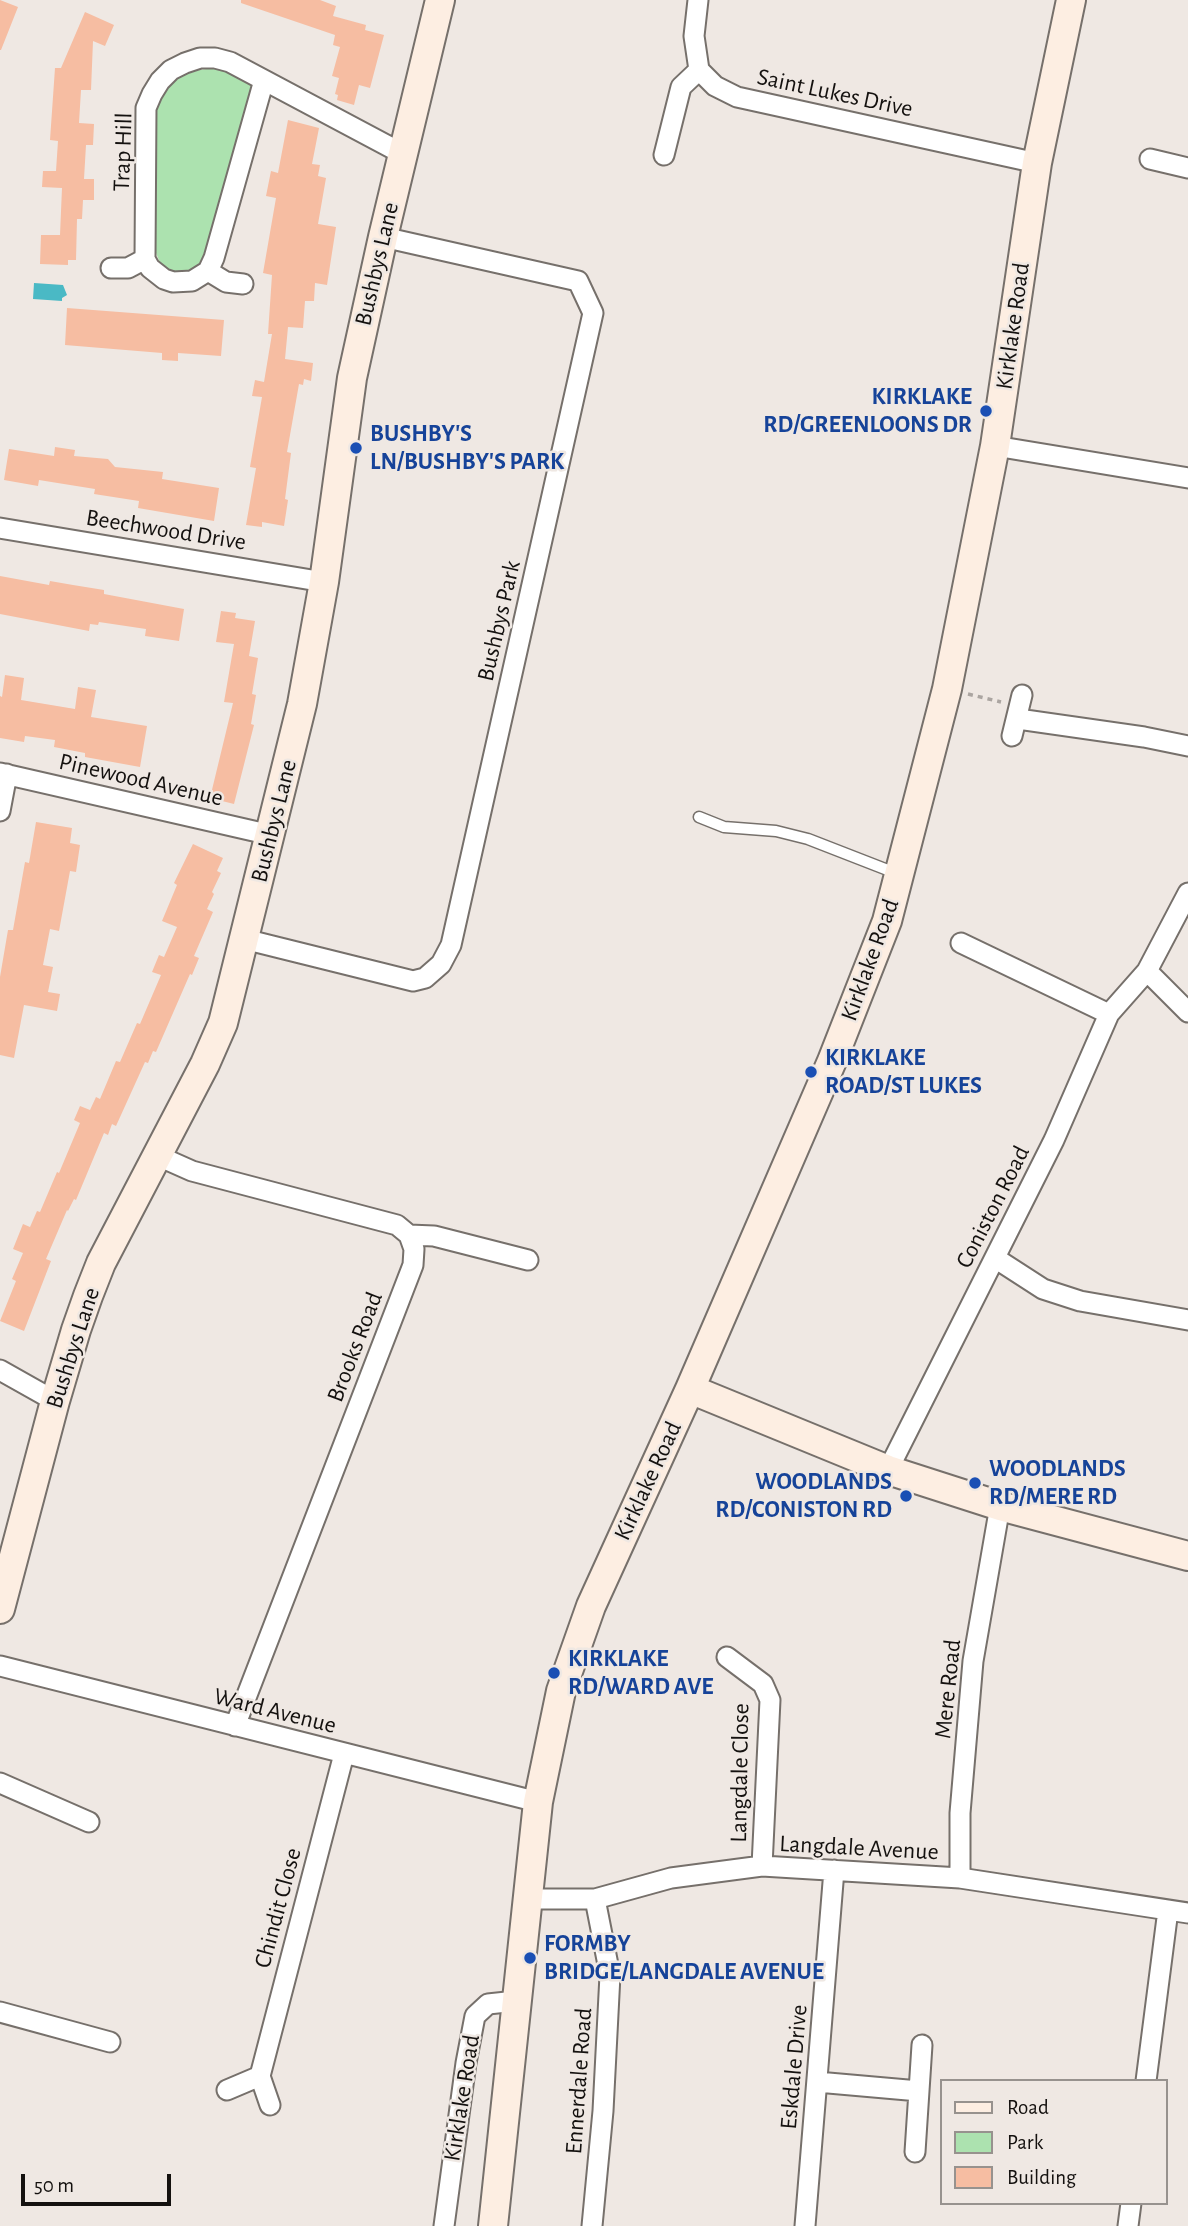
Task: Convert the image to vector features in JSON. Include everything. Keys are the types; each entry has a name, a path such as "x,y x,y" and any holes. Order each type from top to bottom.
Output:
{"street":[{"name":"Bushbys Lane","path":"0,1609 55,1401 76,1330 101,1263 205,1064 223,1024 302,704 324,582 352,377 440,0"},
{"path":"664,155 681,87 699,70 694,36 698,0"},
{"name":"Kirklake Road","path":"493,2226 538,1802 561,1691 591,1606 690,1389 832,1061 887,921 947,689 995,446 1037,163 1070,0"},
{"name":"Trap Hill","path":"145,260 146,108 160,81 171,70 185,62 215,58 230,62 403,154"},
{"name":"Saint Lukes Drive","path":"699,70 715,86 737,97 1037,163"},
{"path":"111,268 128,268 145,260 156,274 173,282 192,281 208,271 214,258 264,80"},
{"path":"1150,159 1188,168"},
{"name":"Bushbys Park","path":"244,939 413,981 425,978 441,964 451,945 593,313 578,281 383,237"},
{"path":"208,271 226,282 243,284"},
{"path":"995,446 1188,478"},
{"name":"Beechwood Drive","path":"0,528 324,582"},
{"path":"1018,714 1188,746"},
{"path":"0,811 4,774"},
{"name":"Pinewood Avenue","path":"4,774 271,835"},
{"name":"Coniston Road","path":"888,1470 1054,1140 1109,1014 1147,971 1188,893"},
{"path":"961,943 1109,1014"},
{"path":"1147,971 1188,1012"},
{"path":"156,1155 192,1171 397,1225 409,1235 434,1236 528,1260"},
{"name":"Brooks Road","path":"235,1726 413,1265 414,1249 409,1235"},
{"path":"995,1258 1043,1289 1080,1301 1188,1320"},
{"path":"0,1370 55,1401"},
{"path":"690,1389 888,1470 1000,1506 1188,1556"},
{"name":"Mere Road","path":"960,1878 960,1813 973,1661 1000,1506"},
{"name":"Langdale Close","path":"727,1657 763,1684 770,1700 762,1867"},
{"name":"Ward Avenue","path":"0,1666 538,1802"},
{"name":"Chindit Close","path":"260,2076 345,1754"},
{"path":"0,1783 89,1822"},
{"name":"Langdale Avenue","path":"528,1899 596,1899 671,1878 762,1867 960,1878 1188,1913"},
{"name":"Eskdale Drive","path":"805,2226 834,1870"},
{"name":"Ennerdale Road","path":"592,2226 603,2111 610,1975 596,1899"},
{"path":"1146,2079 1168,1910"},
{"name":"Kirklake Road","path":"443,2226 475,2016 488,2004 516,2001"},
{"path":"0,2012 110,2042"},
{"path":"915,2152 922,2045"},
{"path":"227,2090 260,2076 270,2105"},
{"path":"817,2082 919,2091"},
{"path":"1128,2226 1131,2205"}],"lane":[{"path":"699,817 724,827 776,831 808,839 899,875"}],"path":[{"path":"947,689 1018,714"}],"green space":[{"path":"214,68 230,71 255,85 203,264 192,272 173,273 161,265 156,253 154,111 171,84 184,75"}],"water":[{"path":"34,283 63,285 67,295 62,301 33,299"}],"building":[{"path":"0,0 18,7 1,50 0,50"},
{"path":"241,0 320,0 336,6 333,16 366,25 365,30 384,35 370,88 359,85 354,105 337,100 338,95 335,94 339,78 332,76 340,47 333,45 335,35 241,3"},
{"path":"85,12 114,25 105,46 93,41 91,90 81,90 79,123 94,124 93,145 86,145 84,179 94,179 94,200 83,200 82,219 77,219 76,260 68,260 68,265 40,264 41,235 60,235 62,188 42,187 43,171 56,171 58,141 50,140 55,68 61,68"},
{"path":"288,120 319,128 312,164 320,165 318,176 326,178 318,224 336,227 327,285 315,283 314,301 305,301 303,328 288,327 285,359 313,363 311,381 304,379 303,385 299,384 287,452 291,453 284,526 262,522 262,527 246,525 256,468 250,467 262,397 252,396 255,380 264,382 272,334 268,334 272,275 263,273 276,198 266,196 271,171 278,173"},
{"path":"67,308 224,320 221,356 178,353 178,361 162,360 162,353 65,345"},
{"path":"55,447 75,450 74,456 108,459 115,467 163,472 162,479 219,488 214,521 138,508 139,501 94,494 95,489 39,480 38,486 4,480 9,449 54,456"},
{"path":"0,576 49,585 50,581 104,590 104,594 184,609 179,641 145,636 146,629 99,622 98,625 90,624 89,631 0,614"},
{"path":"221,611 236,613 235,618 255,621 249,656 258,658 252,694 256,695 251,724 254,725 234,804 210,798 233,703 224,702 234,644 216,642"},
{"path":"5,675 24,678 21,700 75,709 78,687 96,690 91,717 147,726 140,767 85,757 85,753 54,747 55,740 25,736 24,742 0,738 0,696 2,697"},
{"path":"36,822 72,828 70,843 80,845 76,872 70,871 59,931 50,929 43,965 53,967 48,992 60,994 57,1011 24,1005 14,1058 0,1055 0,977 8,930 13,930 25,862 29,863"},
{"path":"193,844 223,858 217,871 221,873 207,909 213,912 194,956 199,958 156,1052 153,1051 148,1063 145,1062 116,1126 112,1124 108,1135 104,1133 76,1200 74,1199 67,1210 46,1259 51,1261 24,1331 0,1321 16,1281 12,1279 23,1253 13,1249 23,1224 30,1227 37,1211 40,1212 57,1172 59,1173 80,1123 74,1120 80,1106 90,1110 96,1097 100,1099 116,1061 120,1062 137,1023 140,1024 161,975 152,972 159,955 164,957 177,927 162,921 177,885 174,883"}],"place":[{"name":"KIRKLAKE RD/GREENLOONS DR","path":"986,411"},
{"name":"BUSHBY'S LN/BUSHBY'S PARK","path":"356,448"},
{"name":"KIRKLAKE ROAD/ST LUKES","path":"811,1072"},
{"name":"WOODLANDS RD/MERE RD","path":"975,1483"},
{"name":"WOODLANDS RD/CONISTON RD","path":"906,1496"},
{"name":"KIRKLAKE RD/WARD AVE","path":"554,1673"},
{"name":"FORMBY BRIDGE/LANGDALE AVENUE","path":"530,1958"}]}
